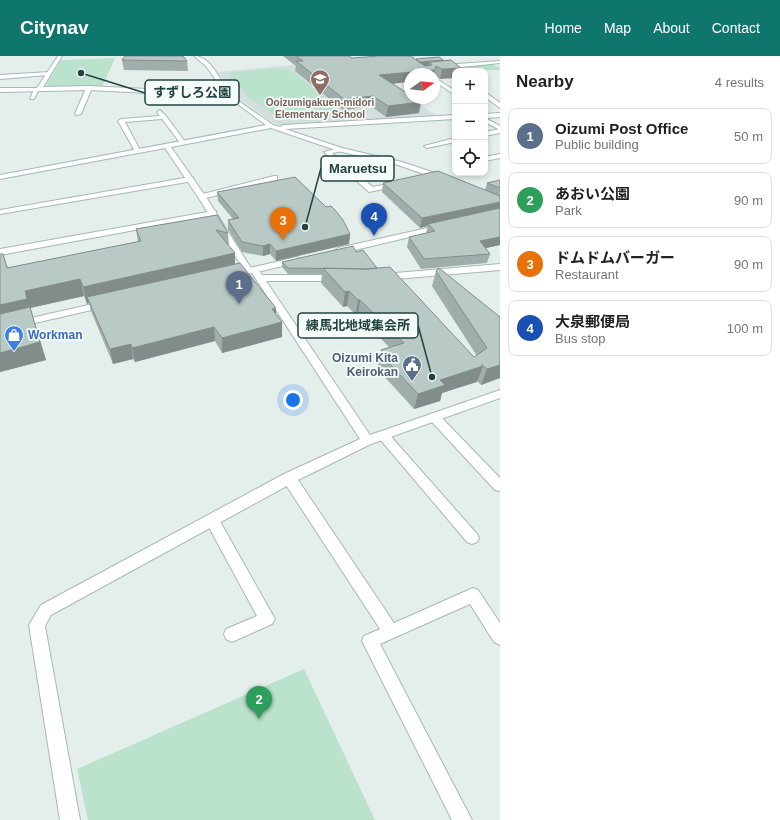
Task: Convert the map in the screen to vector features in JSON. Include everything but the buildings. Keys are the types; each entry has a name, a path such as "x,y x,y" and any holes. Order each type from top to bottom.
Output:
{"street":[{"path":"32,98 60,56"},
{"path":"196,56 208,65 229,95 274,127 340,150 400,163 452,182"},
{"path":"393,58 412,56"},
{"path":"488,56 499,62"},
{"path":"400,57 416,68"},
{"path":"434,68 499,62"},
{"path":"0,77 48,73"},
{"path":"440,83 452,91"},
{"path":"0,90 89,88 229,95"},
{"path":"78,114 89,88"},
{"path":"488,96 500,106"},
{"path":"159,111 183,143"},
{"path":"488,116 500,115"},
{"path":"138,152 121,121 164,117"},
{"path":"0,177 274,127 452,117"},
{"path":"488,122 500,130"},
{"path":"488,133 500,130"},
{"path":"427,146 452,141"},
{"path":"167,146 367,441"},
{"path":"340,150 327,152 372,190 409,182"},
{"path":"488,158 500,156"},
{"path":"423,179 438,176"},
{"path":"202,197 274,178"},
{"path":"0,212 190,179"},
{"path":"0,252 213,213"},
{"path":"329,253 448,225"},
{"path":"221,278 254,273 307,258"},
{"path":"373,278 500,267"},
{"path":"254,273 343,278"},
{"path":"0,328 114,302"},
{"path":"70,820 37,625 46,610 289,478 367,441 500,394"},
{"path":"434,417 500,486"},
{"path":"384,435 472,538"},
{"path":"289,478 390,631"},
{"path":"212,520 267,619 232,634"},
{"path":"462,820 370,641 472,595 500,637"}],"shaded area":[{"name":"Ooizumigakuen-midori Elementary School","path":"323,62 404,96 404,104 419,104 437,116 279,125 272,122 241,100 218,72"}],"green space":[{"path":"115,58 102,87 49,87 46,85 61,60"},
{"path":"492,64 500,68 500,70 488,70 488,68 452,68 452,71 440,73 440,69"},
{"path":"289,69 348,116 281,120 249,97 229,73"},
{"path":"304,669 375,820 88,820 77,769"}],"place":[{"name":"すずしろ公園","path":"81,73"},
{"name":"Ooizumigakuen-midori Elementary School","path":"320,96"},
{"name":"Maruetsu","path":"305,227"},
{"name":"大泉郵便局","path":"374,236"},
{"name":"ドムドムバーガー","path":"283,240"},
{"name":"Oizumi Post Office","path":"239,304"},
{"name":"Workman","path":"14,352"},
{"name":"練馬北地域集会所","path":"432,377"},
{"name":"Oizumi Kita Keirokan","path":"412,382"},
{"name":"あおい公園","path":"259,719"}]}
